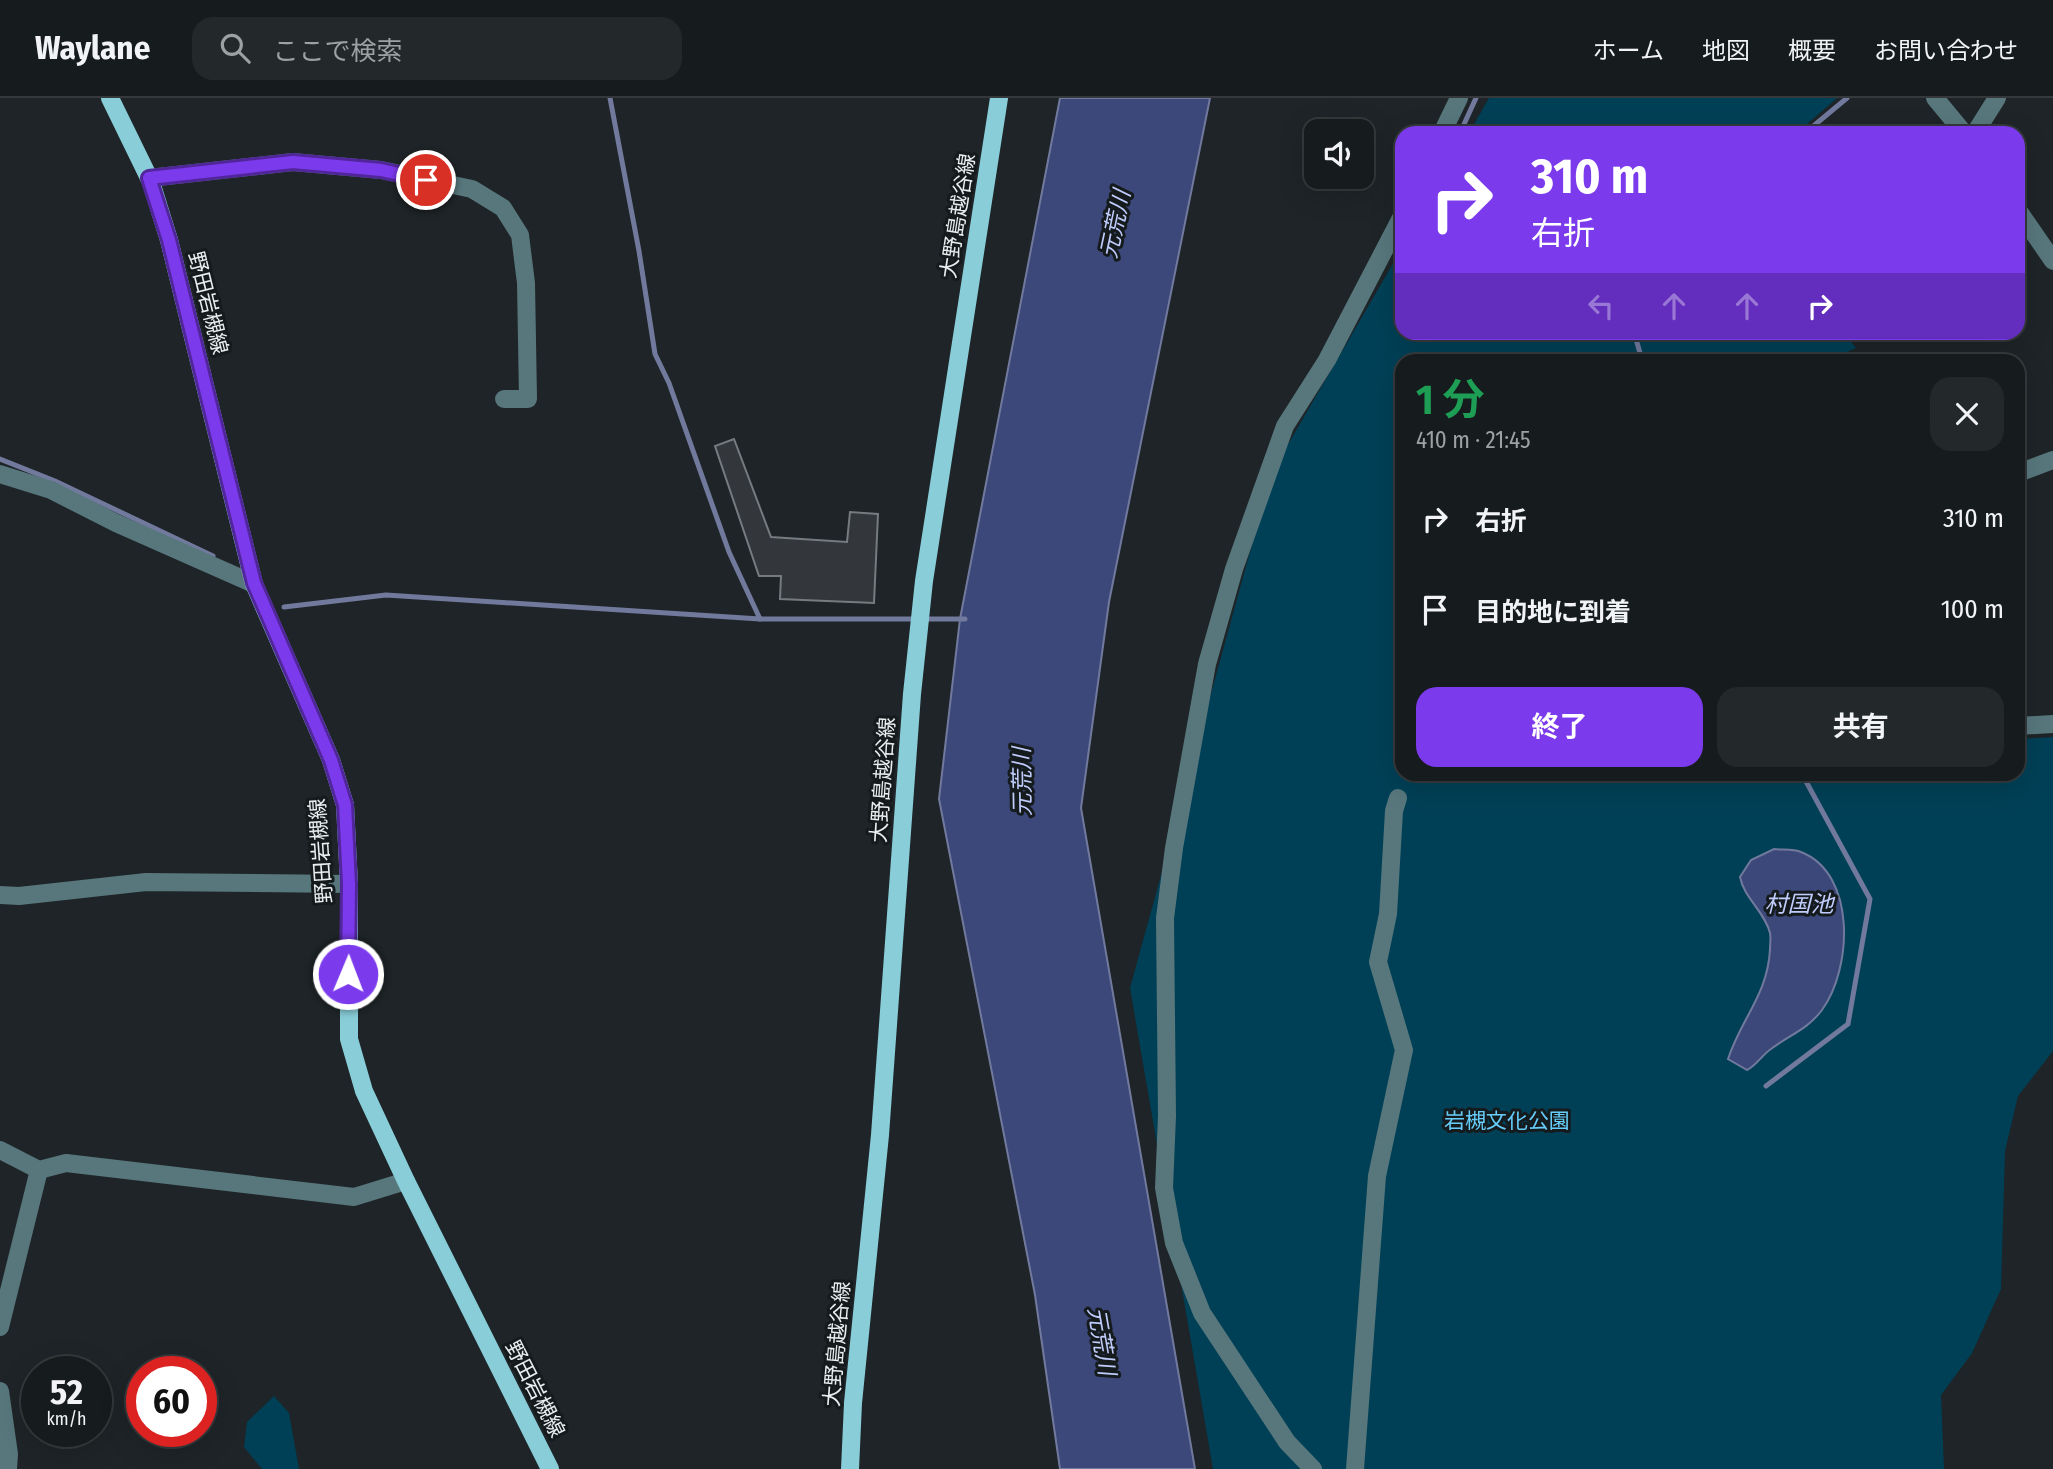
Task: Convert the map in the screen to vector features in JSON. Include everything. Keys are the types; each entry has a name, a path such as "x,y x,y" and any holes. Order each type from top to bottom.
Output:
{"main road":[{"name":"野田岩槻線","path":"110,98 149,178 169,240 254,583 331,760 345,805 349,884 349,1039 364,1091 550,1469"},
{"name":"大野島越谷線","path":"850,1469 853,1403 880,1135 912,694 923,594 998,99"}],"street":[{"path":"1445,126 1459,98"},
{"path":"1935,98 1958,126"},
{"path":"1979,126 1997,98"},
{"path":"149,178 293,162 381,170 472,189 503,208 520,235 526,283 528,400 504,399"},
{"path":"2025,219 2053,261"},
{"path":"1313,1469 1287,1442 1202,1312 1174,1243 1164,1188 1167,1116 1165,918 1174,848 1207,664 1234,569 1285,426 1327,360 1395,229"},
{"path":"2025,470 2053,460"},
{"path":"0,474 51,490 116,523 254,583"},
{"path":"2025,726 2053,724"},
{"path":"1355,1469 1377,1176 1404,1050 1378,961 1388,914 1394,811 1398,798"},
{"path":"0,895 19,896 146,882 349,884"},
{"path":"0,1150 39,1170 66,1163 354,1197 406,1181"},
{"path":"0,1327 39,1170"},
{"path":"0,1391 9,1454 8,1469"}],"green space":[{"path":"1489,98 1837,98 1805,126 1473,126"},
{"name":"岩槻文化公園","path":"1395,260 1395,340 1850,340 1856,348 1843,354 1395,354 1395,781 2025,781 2025,739 2053,737 2053,1051 2018,1096 2005,1151 2001,1289 1972,1353 1941,1395 1944,1469 1213,1469 1130,988 1272,472"},
{"path":"274,1396 289,1413 299,1469 262,1469 244,1447 247,1422"}],"water":[{"name":"元荒川","path":"1060,98 1210,98 1109,602 1081,808 1195,1469 1060,1469 1035,1295 939,799 960,619"},
{"name":"村国池","path":"1774,849 1801,852 1819,863 1832,880 1840,901 1844,924 1843,948 1832,992 1822,1010 1810,1023 1771,1049 1747,1070 1728,1059 1764,980 1770,933 1740,877 1751,860"}],"building":[{"path":"734,439 771,537 847,542 850,512 878,514 874,603 780,599 781,576 759,576 715,446"}],"waterway":[{"path":"610,98 655,354 669,383 729,552 760,619"},
{"path":"1463,126 1476,98"},
{"path":"1813,126 1847,98"},
{"path":"1636,340 1640,354"},
{"path":"0,459 55,481 213,556"},
{"path":"284,607 386,595 760,619 965,619"},
{"path":"1766,1086 1848,1024 1870,899 1806,781"}],"route":[{"path":"348,974 349,884 345,805 331,760 254,583 169,240 149,178 293,162 381,170 426,180"}]}
